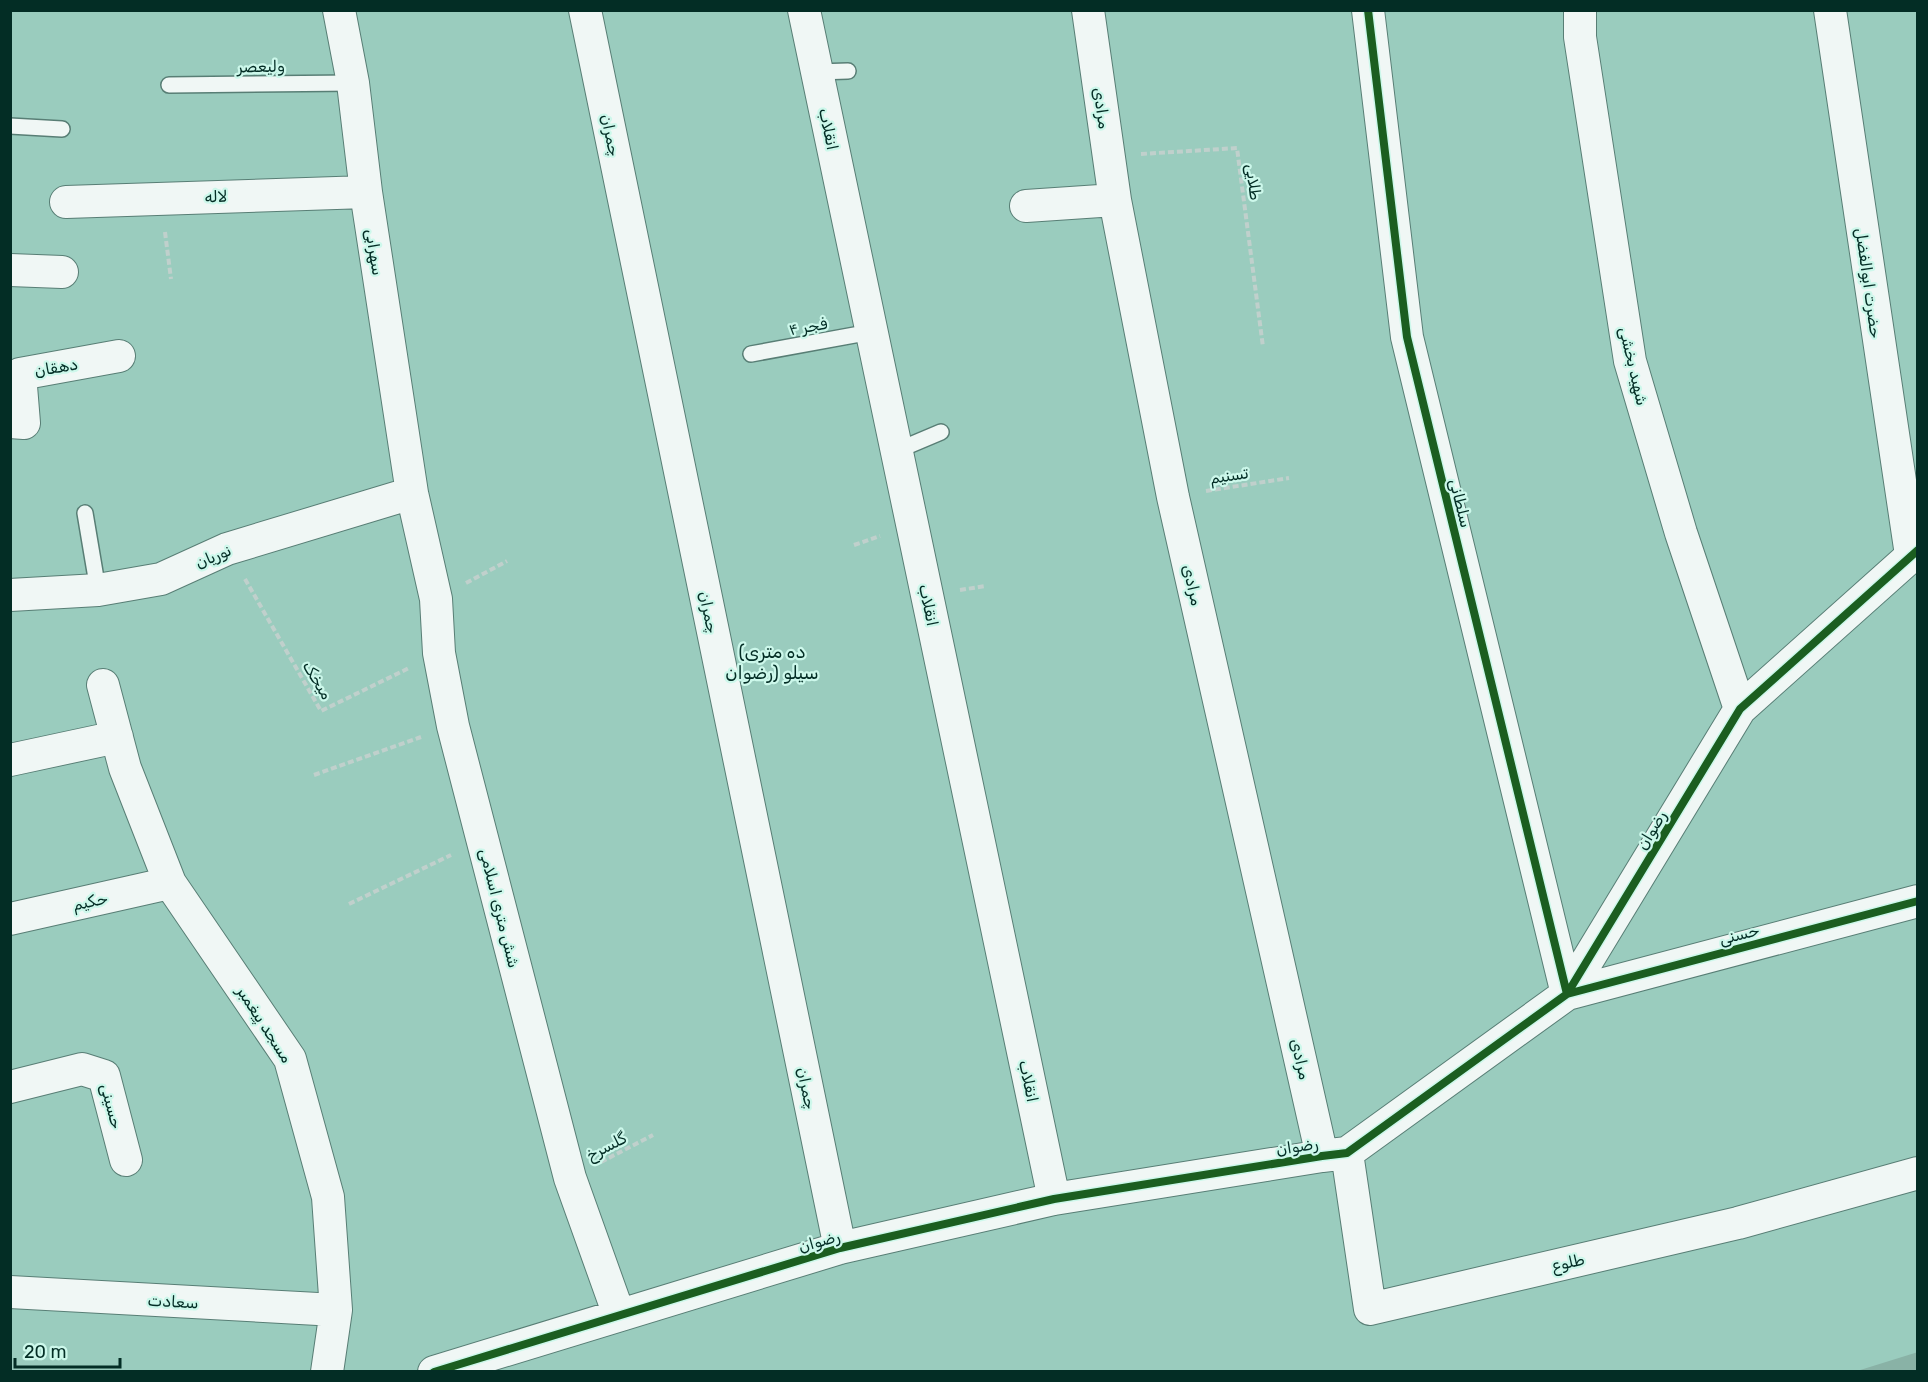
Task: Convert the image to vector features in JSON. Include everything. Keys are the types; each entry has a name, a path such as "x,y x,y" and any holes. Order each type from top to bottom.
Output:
{"street":[{"name":"سهرابی","path":"339,10 352,83 366,192 412,493"},
{"name":"چمران","path":"585,10 840,1248"},
{"name":"انقلاب","path":"804,10 1054,1199"},
{"name":"مرادی","path":"1088,10 1114,200 1173,497 1335,1154"},
{"name":"سلطانی","path":"1368,10 1407,337 1568,994"},
{"name":"شهید بخشی","path":"1580,10 1580,37 1630,361 1681,533 1740,709"},
{"name":"حضرت ابوالفضل","path":"1830,10 1914,553"},
{"name":"لاله","path":"66,202 366,192"},
{"path":"1026,206 1114,200"},
{"path":"10,270 62,272"},
{"name":"دهقان","path":"10,422 24,423 20,374 119,356"},
{"name":"نوریان","path":"10,595 98,590 161,579 227,549 412,493"},
{"name":"شش متری اسلامی","path":"412,493 436,600 439,653 453,726 570,1178 619,1315"},
{"name":"رضوان","path":"434,1371 840,1248 1054,1199 1335,1154 1568,994 1740,709 1914,553"},
{"name":"مسجد پیغمبر","path":"103,685 125,768 170,882 290,1059 328,1197 336,1310 327,1371"},
{"path":"10,760 117,737"},
{"name":"حکیم","path":"10,919 170,882"},
{"name":"حسنی","path":"1568,994 1917,901"},
{"name":"حسینی","path":"10,1087 82,1069 104,1076 126,1160"},
{"name":"طلوع","path":"1335,1154 1370,1309 1738,1223 1917,1173"},
{"name":"سعادت","path":"10,1292 336,1310"}],"lane":[{"path":"817,72 848,71"},
{"name":"ولیعصر","path":"169,85 352,83"},
{"path":"10,126 62,129"},
{"name":"فجر ۴","path":"751,354 872,332"},
{"path":"897,451 941,432"},
{"path":"85,513 98,590"}],"path":[{"path":"160,198 171,279"},
{"path":"436,600 507,561"},
{"path":"314,775 453,726"},
{"path":"349,904 483,840"}],"building":[{"path":"1918,1352 1918,1372 1857,1372 1857,1371"}],"cycle path":[{"path":"1368,10 1407,337 1567,994 1918,901"},
{"path":"434,1372 840,1248 1054,1199 1347,1153 1567,994 1740,709 1918,550"}],"district":[{"name":"(ده متری سیلو (رضوان","path":"772,662"}]}
